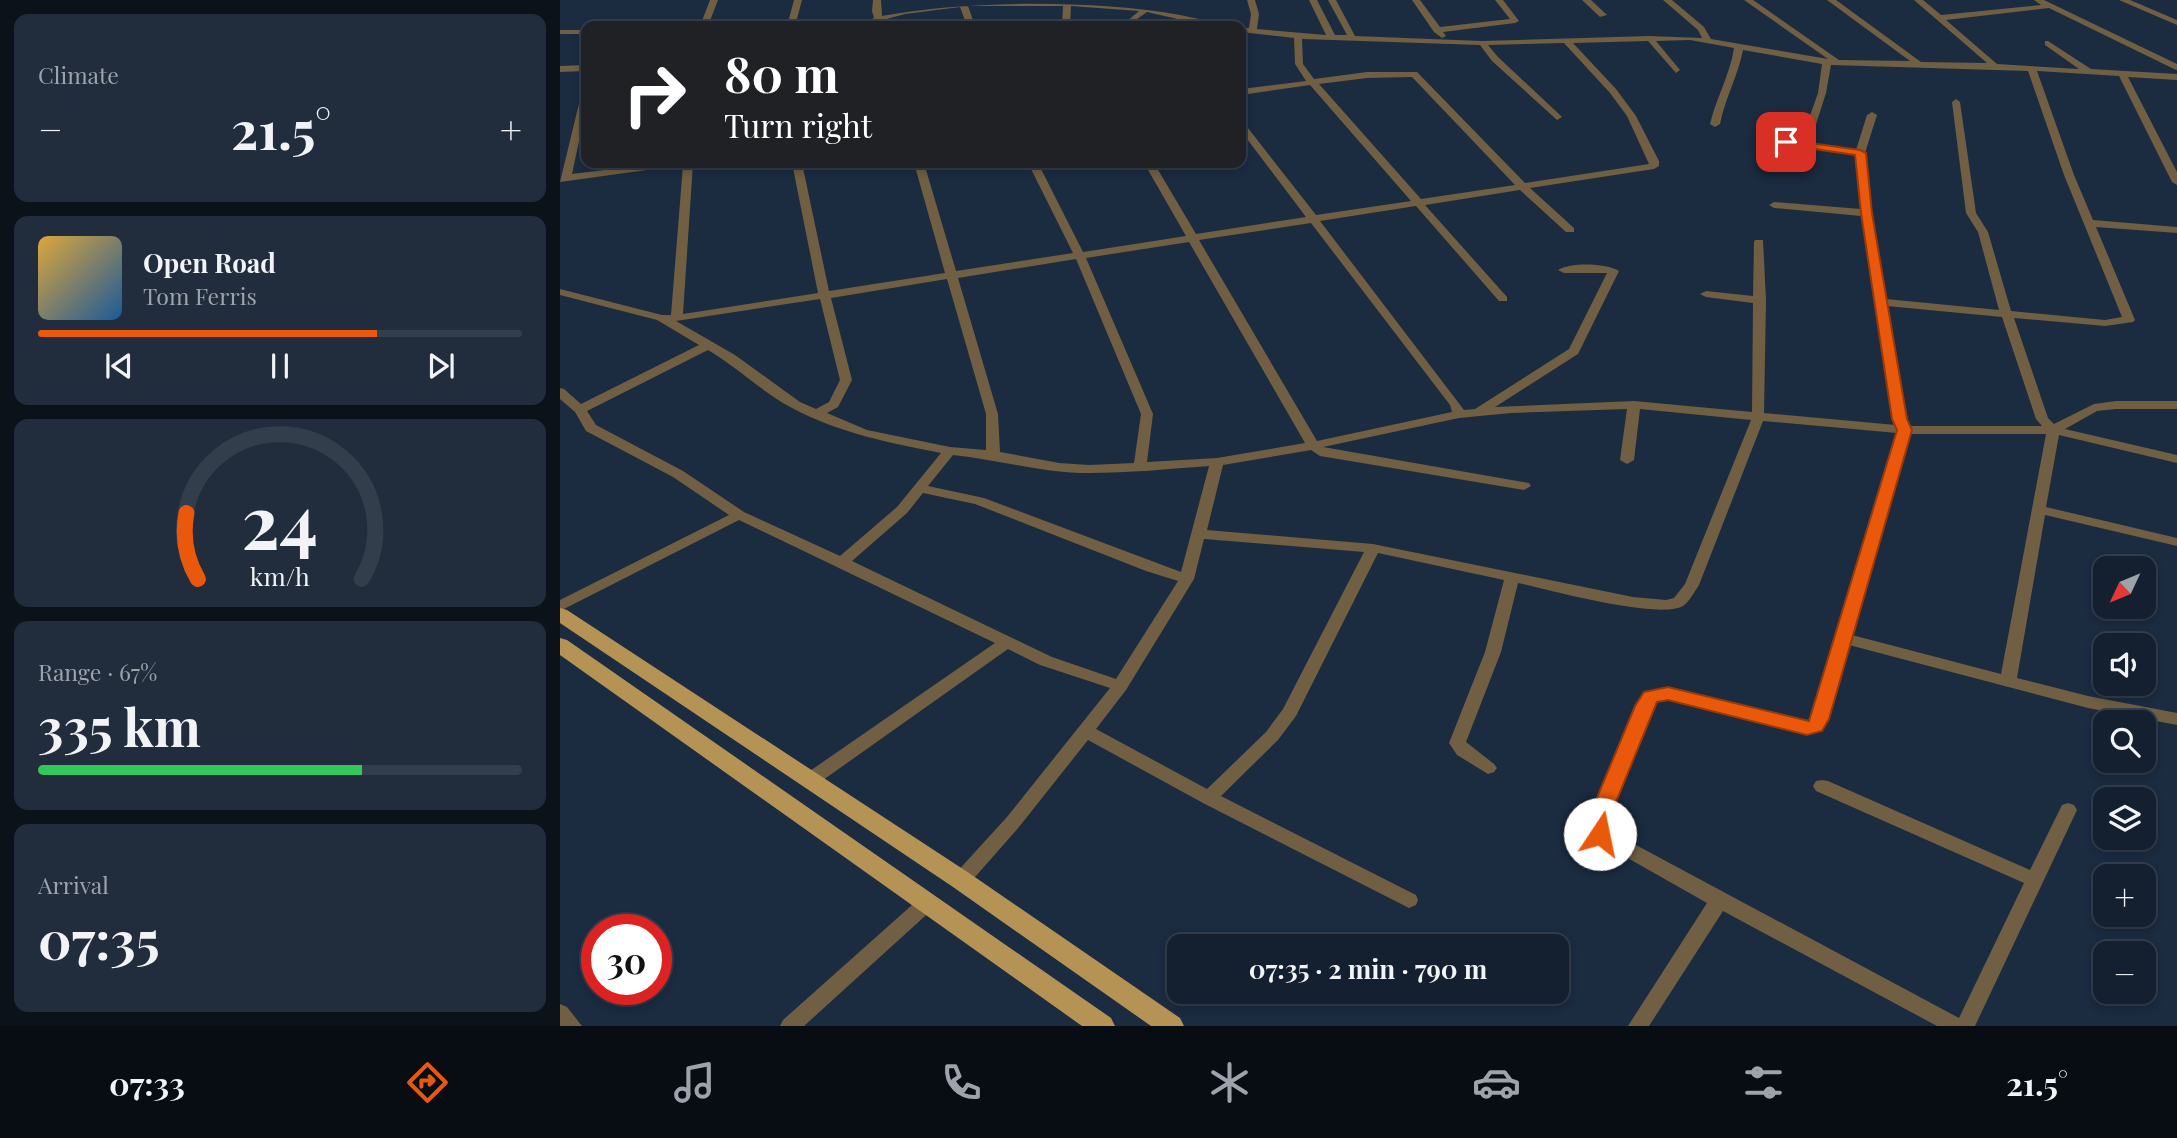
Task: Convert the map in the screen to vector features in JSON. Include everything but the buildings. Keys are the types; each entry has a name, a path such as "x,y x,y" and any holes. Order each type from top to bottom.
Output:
{"main road":[{"path":"560,614 961,880 1171,1026"},
{"path":"560,645 1102,1026"}],"street":[{"path":"705,21 714,0"},
{"path":"792,21 798,0"},
{"path":"877,0 876,11 879,21"},
{"path":"1165,16 1166,0"},
{"path":"1251,0 1255,14 1253,32"},
{"path":"1313,0 1332,38"},
{"path":"1332,0 1353,39"},
{"path":"1416,0 1446,41"},
{"path":"1437,30 1515,21 1499,0"},
{"path":"1586,0 1603,15"},
{"path":"1667,0 1701,29 1707,40"},
{"path":"1748,0 1838,63"},
{"path":"1831,0 1919,64"},
{"path":"1918,0 1995,66"},
{"path":"2038,0 2177,67"},
{"path":"2123,0 2177,23"},
{"path":"884,21 904,12 963,4 1074,2 1146,9 1187,21"},
{"path":"1068,21 1074,2"},
{"path":"963,4 969,21"},
{"path":"1939,18 2050,6"},
{"path":"1131,21 1146,9"},
{"path":"1246,31 1332,38 1482,43 1649,37 1707,40 1838,63 1995,66 2177,77"},
{"path":"560,32 581,32"},
{"path":"1298,36 1299,64 1313,83 1503,299"},
{"path":"1649,37 1676,71"},
{"path":"560,292 661,318 677,318 1654,166 1631,116 1613,90 1567,42"},
{"path":"1482,43 1495,59 1557,117"},
{"path":"2048,43 2091,73"},
{"path":"1715,124 1718,106 1735,69 1739,46"},
{"path":"1805,145 1822,93 1827,62"},
{"path":"560,69 581,68"},
{"path":"1882,302 2116,323 2129,320 2057,146 2032,69"},
{"path":"1246,91 1367,75 1414,74 1523,187 1570,230"},
{"path":"2123,75 2177,182"},
{"path":"1956,102 1971,213 1983,232 1997,285 2042,419 2053,430"},
{"path":"581,109 563,179 644,168"},
{"path":"1872,115 1860,153 1866,213 1904,430 1820,719 1815,727 1807,728 1668,694 1651,697 1644,706 1597,824 1600,834 1718,902 1812,947 1955,1026"},
{"path":"1246,132 1456,405 1459,414"},
{"path":"1766,139 1860,153"},
{"path":"677,318 688,168"},
{"path":"798,168 824,294 846,380 834,404 817,414"},
{"path":"920,168 992,414 993,455"},
{"path":"1036,168 1080,256 1147,414 1140,466"},
{"path":"1152,168 1312,444 1320,452 1524,486"},
{"path":"1774,205 1866,213"},
{"path":"2090,223 2177,230"},
{"path":"1199,534 1373,548 1633,602 1666,605 1679,602 1692,585 1758,417 1759,242"},
{"path":"1479,412 1578,347 1613,271 1600,268 1564,270"},
{"path":"1706,295 1760,300"},
{"path":"661,318 731,358 796,405 863,433 950,451 1073,468 1217,462 1284,452 1459,414 1634,405 1904,430 2053,430 2177,459"},
{"path":"580,410 708,345"},
{"path":"560,392 580,410 591,428 678,474 739,515 1046,661 1120,686"},
{"path":"1627,460 1634,405"},
{"path":"2053,430 2094,408 2116,405 2177,405"},
{"path":"2008,682 2053,430"},
{"path":"842,562 902,510 950,451"},
{"path":"961,880 1013,822 1120,686 1187,579 1217,462"},
{"path":"921,489 992,505 1151,568 1187,579"},
{"path":"2039,509 2177,542"},
{"path":"560,606 739,515"},
{"path":"1209,798 1272,736 1290,712 1373,548"},
{"path":"1488,768 1463,751 1457,743 1493,652 1512,579"},
{"path":"1844,638 2088,702 2177,719"},
{"path":"810,780 1007,642"},
{"path":"1086,731 1209,798 1409,900"},
{"path":"1822,786 2033,879"},
{"path":"1965,1026 2068,810"},
{"path":"790,1026 928,902"},
{"path":"1638,1026 1718,902"},
{"path":"560,1013 572,1026"}],"route":[{"path":"1600,834 1597,824 1644,706 1651,697 1668,694 1807,728 1815,727 1820,719 1904,430 1866,213 1860,153 1786,142"}]}
